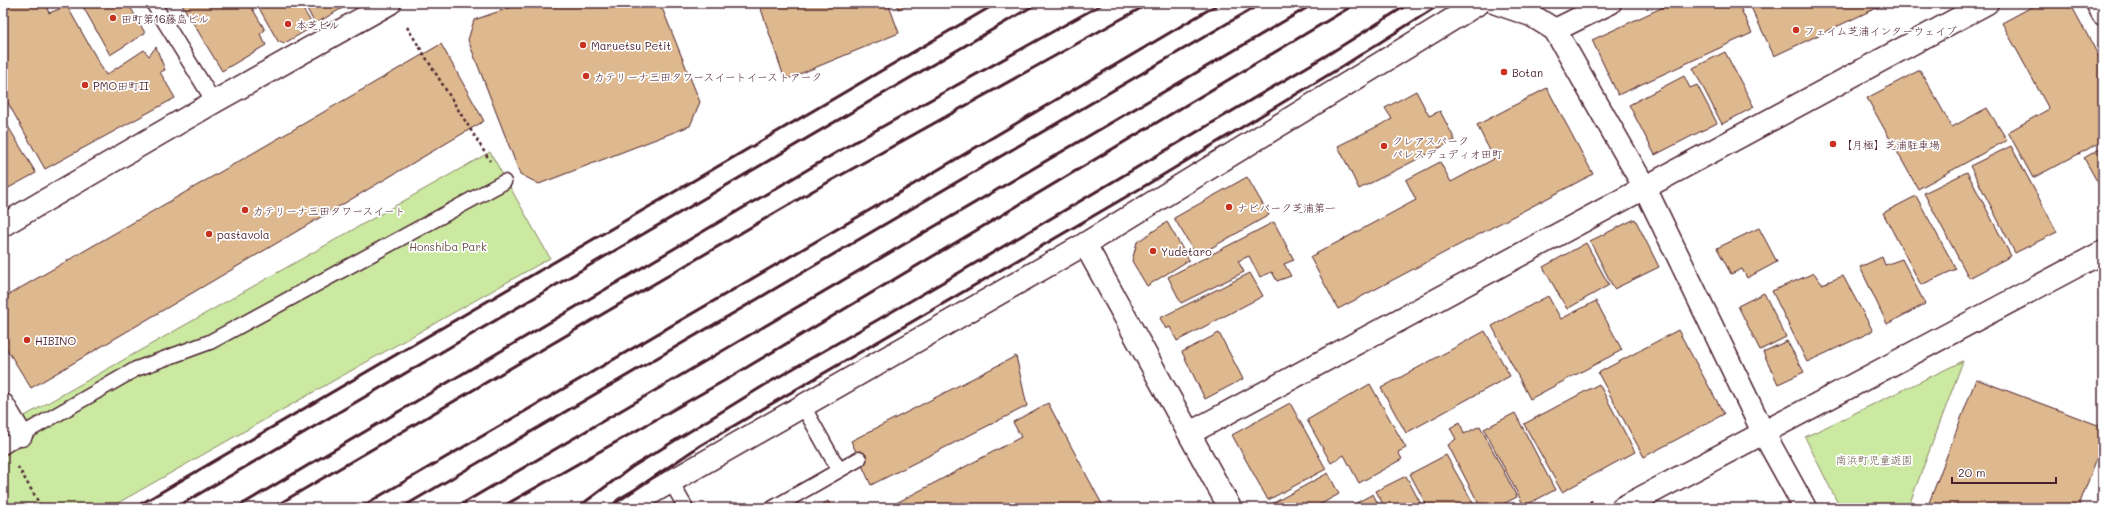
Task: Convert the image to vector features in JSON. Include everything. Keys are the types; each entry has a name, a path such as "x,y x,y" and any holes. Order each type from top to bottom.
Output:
{"street":[{"path":"3,225 214,102 390,3"},
{"path":"625,508 1085,244 1479,3"},
{"path":"1496,3 1531,15 1556,30 1645,188 1763,432 1805,508"},
{"path":"1556,30 1610,3"},
{"path":"1190,433 1987,3"},
{"path":"2097,3 2103,14"},
{"path":"1085,244 1230,508"},
{"path":"1622,508 2103,252"},
{"path":"3,405 10,443"}],"lane":[{"path":"153,3 214,102"},
{"path":"10,443 136,369 210,342 504,182"},
{"path":"803,406 839,470"},
{"path":"773,508 859,459"},
{"path":"671,482 686,508"}],"path":[{"path":"405,23 504,182"},
{"path":"10,443 42,508"},
{"path":"1579,508 1599,497"}],"green space":[{"name":"Honshiba Park","path":"490,152 550,258 109,508 3,508 3,420 7,426"},
{"name":"南浜町児童遊園","path":"1963,361 1908,508 1840,508 1805,437"}],"building":[{"name":"PMO田町II","path":"3,3 45,3 49,13 67,6 106,75 144,50 149,56 156,47 165,70 160,72 175,98 45,169 3,94"},
{"name":"田町第16藤島ビル","path":"81,3 128,3 145,33 110,55"},
{"path":"181,3 249,3 265,30 260,34 266,45 222,71"},
{"name":"本芝ビル","path":"256,3 299,3 311,22 306,25 309,29 283,44 281,41 279,43"},
{"path":"304,3 351,3 315,24"},
{"name":"カテリーナ三田タワースイートイーストアーク","path":"523,3 660,3 700,102 690,126 539,184 520,174 468,40 474,20"},
{"path":"759,3 888,3 899,33 785,80"},
{"path":"896,3 913,3 898,9"},
{"path":"1672,3 1738,3 1752,33 1618,95 1592,40"},
{"name":"フェイム芝浦インターウェイブ","path":"1749,3 1887,3 1774,56"},
{"path":"2039,3 2070,3 2103,64 2103,141 2033,178 2008,132 2049,109 2002,23"},
{"name":"カテリーナ三田タワースイート","path":"441,44 484,121 31,388 3,343 3,298"},
{"path":"1725,52 1754,107 1722,124 1693,68"},
{"path":"1920,70 1952,127 1987,108 2007,140 1918,189 1867,98"},
{"path":"1684,76 1690,88 1697,85 1717,123 1655,155 1629,105"},
{"path":"1547,88 1593,174 1338,309 1310,257 1416,200 1406,180 1440,162 1451,182 1494,159 1477,125"},
{"path":"1416,91 1429,116 1440,111 1455,140 1359,189 1338,146 1392,119 1385,108"},
{"path":"3,118 36,173 3,191"},
{"path":"2011,146 2057,232 2015,253 1970,166"},
{"path":"2103,147 2103,192 2084,158"},
{"path":"1967,172 2011,256 1969,278 1924,193"},
{"path":"1247,177 1269,215 1197,256 1174,218"},
{"path":"1916,196 1956,269 1921,285 1883,213"},
{"path":"1635,219 1659,267 1614,289 1590,241"},
{"path":"1167,222 1189,260 1147,286 1132,261 1137,242"},
{"path":"1274,222 1294,260 1284,264 1291,276 1277,281 1272,272 1260,277 1249,256 1238,261 1244,272 1181,303 1168,277"},
{"path":"1759,228 1777,262 1747,278 1742,269 1731,274 1717,248"},
{"path":"1586,243 1609,285 1567,309 1543,267"},
{"path":"1882,257 1885,265 1902,259 1925,304 1887,324 1860,267"},
{"path":"1250,273 1263,296 1177,341 1170,327 1166,329 1160,318"},
{"path":"1814,273 1822,284 1843,276 1873,331 1807,362 1772,291"},
{"path":"1764,293 1786,337 1760,350 1738,306"},
{"path":"1548,296 1561,319 1596,301 1622,350 1530,399 1492,326"},
{"path":"1678,330 1724,414 1644,457 1598,373"},
{"path":"1485,331 1510,376 1406,433 1381,388"},
{"path":"1219,333 1243,379 1205,399 1182,352"},
{"path":"1787,341 1804,372 1778,384 1763,352"},
{"path":"1016,356 1027,406 871,485 851,441"},
{"path":"1976,379 2103,427 2103,442 2078,508 1927,508"},
{"path":"1370,384 1406,448 1398,452 1402,459 1359,483 1344,455 1331,463 1307,420"},
{"path":"1599,384 1635,452 1562,492 1524,424"},
{"path":"1048,403 1104,508 887,508 1021,437 1013,422"},
{"path":"1290,403 1326,469 1268,500 1232,435"},
{"path":"1515,413 1555,490 1524,506 1484,429"},
{"path":"1460,422 1464,434 1480,426 1517,497 1495,508 1481,508 1448,445 1456,439 1450,428"},
{"path":"1446,455 1476,508 1428,508 1410,474"},
{"path":"1328,473 1339,494 1314,508 1270,508 1268,506"},
{"path":"1406,476 1423,508 1385,508 1376,491"},
{"path":"1373,494 1380,508 1347,508"},
{"path":"828,501 832,508 816,508"}],"railway":[{"path":"134,508 997,3"},
{"path":"175,508 1038,3"},
{"path":"236,508 844,148 1104,3"},
{"path":"272,508 816,189 1150,3"},
{"path":"359,508 892,197 1220,3"},
{"path":"401,508 1262,3"},
{"path":"455,508 1315,3"},
{"path":"500,508 729,378 1357,3"},
{"path":"577,508 632,467 768,383 945,281 1332,52 1410,3"},
{"path":"608,508 701,445 1148,184 1343,66 1442,3"}],"place":[{"name":"田町第16藤島ビル","path":"113,18"},
{"name":"本芝ビル","path":"288,24"},
{"name":"フェイム芝浦インターウェイブ","path":"1796,30"},
{"name":"Maruetsu Petit","path":"583,45"},
{"name":"Botan","path":"1504,72"},
{"name":"カテリーナ三田タワースイートイーストアーク","path":"586,76"},
{"name":"PMO田町II","path":"85,85"},
{"name":"【月極】芝浦駐車場","path":"1833,144"},
{"name":"クレアスパーク パレスデュディオ田町","path":"1384,146"},
{"name":"ナビパーク芝浦第一","path":"1229,207"},
{"name":"カテリーナ三田タワースイート","path":"245,210"},
{"name":"pastavola","path":"209,234"},
{"name":"Yudetaro","path":"1153,251"},
{"name":"HIBINO","path":"27,340"}]}
